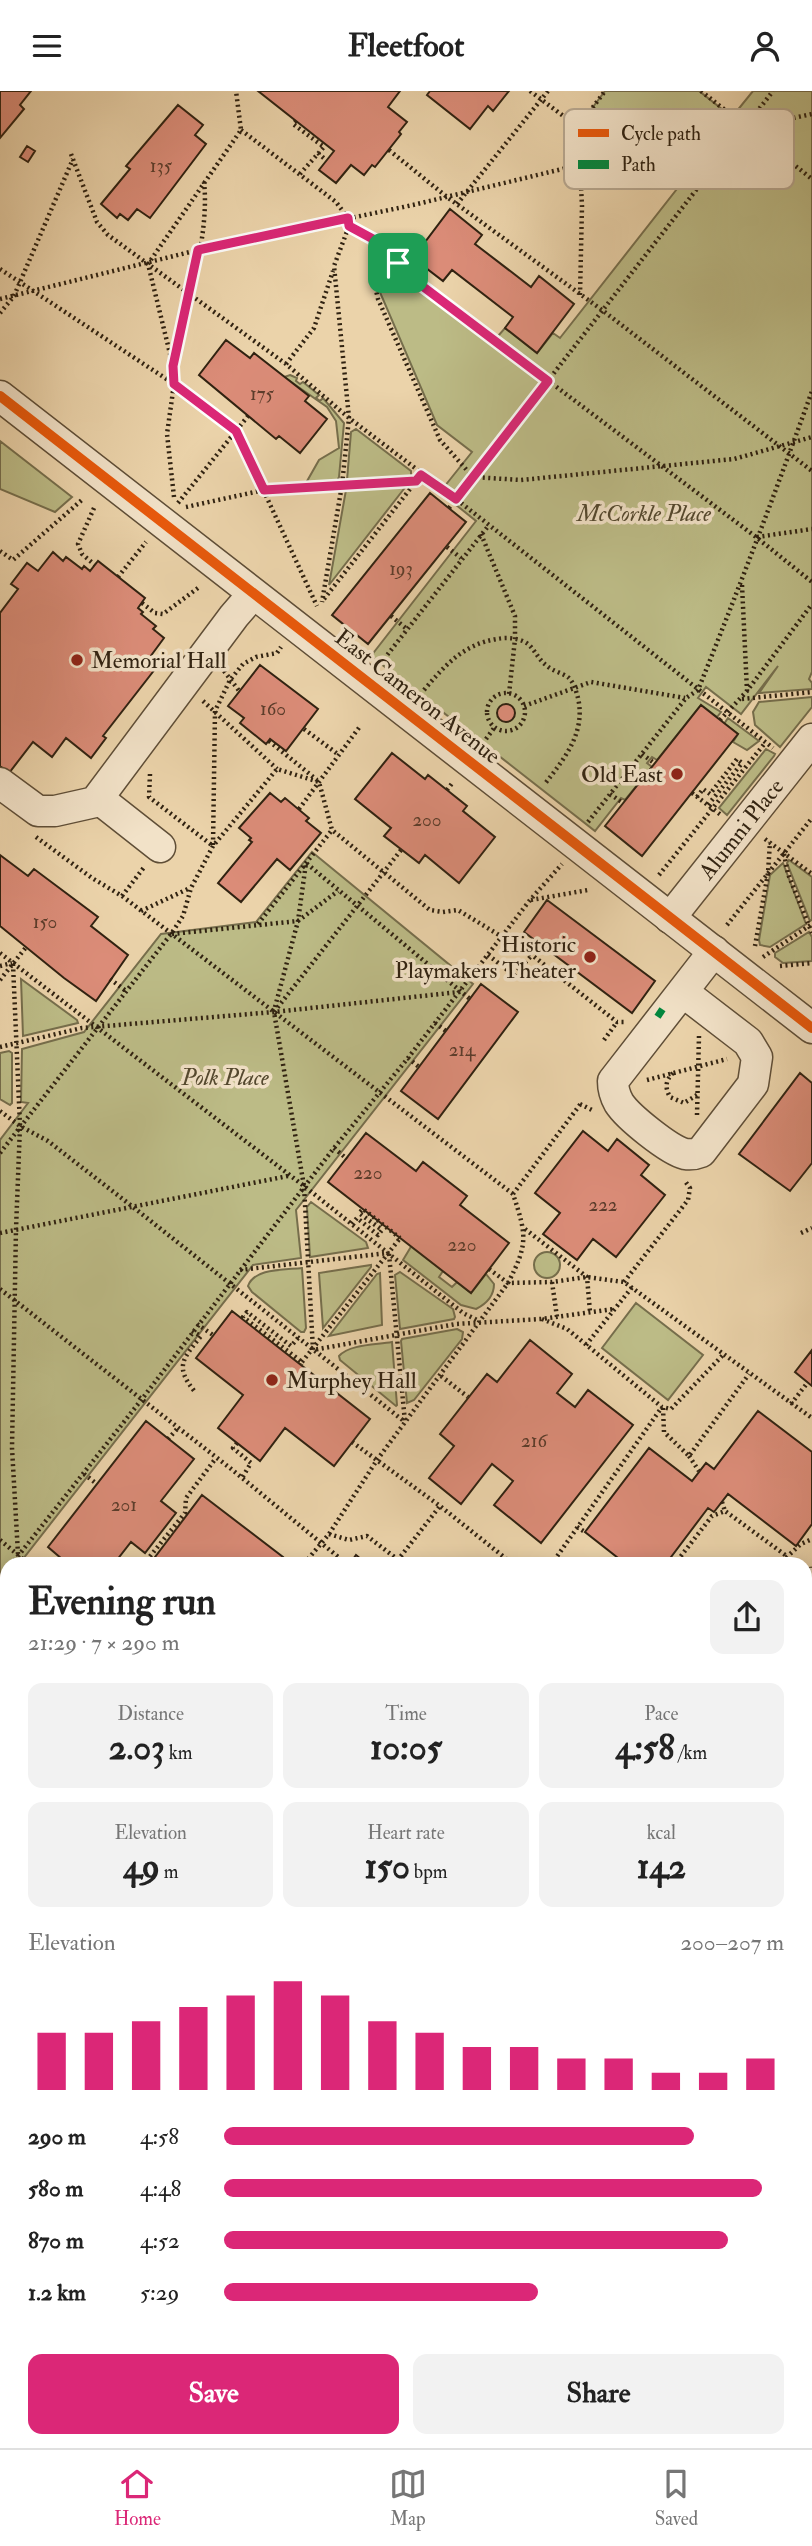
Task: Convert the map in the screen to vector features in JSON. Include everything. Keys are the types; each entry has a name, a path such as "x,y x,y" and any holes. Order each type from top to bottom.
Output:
{"street":[{"name":"East Cameron Avenue","path":"0,396 174,509 253,594 812,1028"},
{"path":"0,783 38,811 87,805 99,799 253,594"},
{"name":"Alumni Place","path":"670,918 803,750"},
{"path":"99,799 160,847"},
{"path":"683,992 748,1042 757,1056 753,1084 701,1152 696,1154 671,1147 628,1114 619,1103 613,1089 613,1081 714,951"}],"path":[{"path":"236,91 242,130 336,202 348,218 349,226 314,328 286,365"},
{"path":"530,91 564,117"},
{"path":"457,204 548,91"},
{"path":"592,109 605,91"},
{"path":"701,91 723,109"},
{"path":"759,109 773,91"},
{"path":"794,117 812,114"},
{"path":"296,121 293,124 324,146 299,175"},
{"path":"174,509 167,434 174,384 173,366 148,264 242,130"},
{"path":"389,149 447,197 602,310 812,471"},
{"path":"318,153 326,160"},
{"path":"0,313 14,296 72,157 100,226 108,235 286,365 421,475 456,499 765,743 803,750"},
{"path":"794,165 812,179"},
{"path":"0,299 198,250 467,193 564,169"},
{"path":"173,366 198,250 206,201 204,181"},
{"path":"580,295 581,189"},
{"path":"449,508 697,189"},
{"path":"349,226 376,239 409,276 812,582"},
{"path":"376,239 370,264 378,299 440,440 473,477 521,480 734,459 812,437"},
{"path":"322,602 342,485 349,418 334,267"},
{"path":"0,269 174,384 236,431 317,606 421,475"},
{"path":"583,832 589,820 686,698 698,690 742,581 812,391"},
{"path":"118,577 247,416"},
{"path":"174,509 264,490 416,481"},
{"path":"0,551 13,561 83,499"},
{"path":"94,508 78,544 82,554 95,565"},
{"path":"384,659 489,525"},
{"path":"756,537 812,529"},
{"path":"481,534 515,616 509,694"},
{"path":"447,547 461,558"},
{"path":"742,581 747,691"},
{"path":"142,603 155,613 163,614 198,588"},
{"path":"720,720 741,699 812,604"},
{"path":"391,616 407,629"},
{"path":"424,690 443,668 472,645 497,639 515,639 529,645 549,668 569,677 575,688 580,714 576,737 563,761 544,785"},
{"path":"213,846 215,711 230,680 243,664 256,657 277,653"},
{"path":"220,664 240,692"},
{"path":"524,706 591,683 686,698"},
{"path":"741,699 812,692"},
{"path":"509,694 518,697 524,706 524,718 518,728 506,732 494,728 487,717 488,705 496,696 509,694"},
{"path":"196,696 277,769 319,782"},
{"path":"299,809 360,725"},
{"path":"486,739 494,728"},
{"path":"304,729 339,755"},
{"path":"269,741 319,782 332,830 430,910 458,911 532,955 617,1022 630,1023 634,1020"},
{"path":"651,869 660,876 765,743"},
{"path":"642,754 654,764"},
{"path":"737,759 742,763 713,809 695,795 703,789 710,794 737,759"},
{"path":"150,768 149,797 213,846"},
{"path":"0,1153 184,916 191,888 213,846 277,769"},
{"path":"610,794 623,803"},
{"path":"727,925 812,818"},
{"path":"257,924 332,830"},
{"path":"31,833 92,878 122,896 513,1194 524,1229 521,1258 508,1283 377,1460 310,1557"},
{"path":"755,946 768,873 769,841 812,874"},
{"path":"122,896 160,847"},
{"path":"274,1012 401,850"},
{"path":"783,854 788,874 812,933"},
{"path":"18,1555 142,1399 303,1186 564,861"},
{"path":"306,863 470,999"},
{"path":"306,863 298,921 274,1012 303,1186 313,1350"},
{"path":"141,911 191,888"},
{"path":"530,900 588,890"},
{"path":"171,934 298,921 338,891"},
{"path":"766,955 810,925"},
{"path":"0,980 26,946"},
{"path":"0,953 352,1224 463,1313 480,1322"},
{"path":"488,954 514,975 532,955"},
{"path":"0,966 13,963"},
{"path":"13,963 20,1126 12,1448 18,1555"},
{"path":"780,966 812,963"},
{"path":"110,979 126,991"},
{"path":"0,1047 82,1028 274,1012 459,992"},
{"path":"604,1040 617,1022"},
{"path":"435,1023 446,1031"},
{"path":"697,1126 699,1034"},
{"path":"408,1058 419,1067"},
{"path":"640,1082 730,1058"},
{"path":"673,1073 666,1087 674,1101 684,1103 697,1095"},
{"path":"513,1194 581,1103 595,1112"},
{"path":"0,1111 48,1142 134,1207 405,1422"},
{"path":"334,1148 347,1159"},
{"path":"0,1233 288,1176"},
{"path":"624,1282 688,1200 691,1188 678,1176"},
{"path":"298,1338 291,1346 247,1312 243,1317 302,1363 400,1238 363,1209 359,1213 382,1230 378,1235 357,1218 352,1224"},
{"path":"801,1233 812,1228"},
{"path":"524,1229 587,1276 590,1312"},
{"path":"238,1271 388,1253"},
{"path":"388,1253 405,1422"},
{"path":"489,1269 508,1283 552,1283 587,1276 633,1286 723,1355 812,1418"},
{"path":"552,1283 557,1317"},
{"path":"586,1345 633,1286"},
{"path":"0,1289 242,1478 338,1557"},
{"path":"313,1350 480,1322 541,1319 614,1309"},
{"path":"541,1319 567,1329 662,1408 671,1409 723,1355"},
{"path":"197,1324 213,1335"},
{"path":"192,1331 201,1336 187,1355 182,1370 183,1376 195,1392"},
{"path":"689,1456 749,1374"},
{"path":"441,1375 468,1398"},
{"path":"791,1404 808,1383"},
{"path":"662,1408 664,1432 689,1456 699,1471"},
{"path":"556,1557 662,1408"},
{"path":"168,1439 178,1428"},
{"path":"352,1442 504,1557"},
{"path":"237,1443 233,1448 251,1463 242,1478"},
{"path":"151,1557 185,1513 186,1498 216,1458"},
{"path":"83,1473 97,1484"},
{"path":"722,1502 725,1511 788,1557 801,1544 812,1539"},
{"path":"401,1557 440,1506"},
{"path":"680,1557 712,1516 725,1511"},
{"path":"577,1527 585,1532"},
{"path":"328,1534 349,1540 367,1537 395,1557"},
{"path":"0,1540 20,1557"}],"green space":[{"name":"McCorkle Place","path":"605,91 699,91 722,109 592,109"},
{"name":"McCorkle Place","path":"753,91 812,91 812,672 809,679 812,689 759,693 778,666 741,714 706,687 698,698 721,712 717,717 701,705 657,760 652,757 647,763 652,767 625,800 621,798 595,831 371,656 476,521 440,492 472,452 437,425 376,283 374,256 381,246 412,282 532,374 537,368 500,341 498,336 505,328 537,353 553,333 560,338 677,189 794,189 794,109 738,109"},
{"path":"290,375 319,395 316,398 320,401 323,398 344,423 337,481 306,483 319,460 339,448 336,421 327,407 284,377"},
{"path":"356,429 411,471 411,476 347,480 351,432"},
{"path":"0,441 72,497 55,512 0,489"},
{"path":"407,485 329,585 346,490"},
{"path":"812,697 812,707 780,747 755,725 753,712 759,702"},
{"path":"728,718 759,741 747,750 733,742 738,734 724,724"},
{"path":"766,749 775,754 774,756 727,815 719,808"},
{"name":"Polk Place","path":"312,852 473,984 296,1210 301,1258 253,1265 24,1557 0,1557 0,1140 28,1103 21,1102 22,1049 84,1032 161,934 256,922"},
{"path":"789,860 812,877 810,921 787,863"},
{"path":"783,863 806,924 770,947 760,945 770,875"},
{"path":"809,932 812,937 812,961 783,963 775,957 775,953"},
{"path":"21,979 77,1020 78,1023 23,1036"},
{"path":"0,1053 12,1053 10,1105 0,1099"},
{"path":"311,1202 366,1242 368,1248 310,1257 307,1207"},
{"path":"412,1245 443,1271 439,1277 452,1287 457,1282 471,1293 486,1274 494,1284 489,1299 476,1309 461,1305 403,1260"},
{"path":"547,1252 556,1256 560,1265 556,1274 547,1278 538,1274 534,1265 538,1256"},
{"path":"371,1267 323,1328 319,1273"},
{"path":"302,1268 306,1328 304,1332 248,1286 251,1280 263,1273"},
{"path":"400,1272 453,1309 454,1319 400,1329 395,1275"},
{"path":"380,1273 382,1325 329,1336 377,1274"},
{"path":"636,1303 703,1355 668,1400 602,1348"},
{"path":"457,1329 463,1332 462,1339 414,1400 407,1403 402,1339"},
{"path":"392,1342 396,1406 340,1360 339,1356 356,1347"}],"building":[{"path":"0,91 31,91 20,105 24,109 0,138"},
{"path":"258,91 400,91 388,107 407,122 375,167 372,165 364,175 351,165 336,183 319,170 334,151"},
{"path":"430,91 509,91 493,111 488,106 470,129 427,95"},
{"path":"178,105 203,125 195,135 206,144 150,218 137,209 128,220 120,214 117,218 101,204 130,169 126,166"},
{"path":"27,146 35,151 28,162 20,157"},
{"path":"450,209 482,235 475,244 531,287 539,276 574,304 537,353 505,328 513,317 452,270 443,281 413,258"},
{"path":"226,340 250,358 254,353 309,396 305,401 327,419 300,453 279,436 276,439 199,375"},
{"path":"430,493 466,522 368,644 332,615"},
{"name":"Memorial Hall","path":"53,552 63,561 66,557 82,569 84,566 90,571 98,561 145,598 138,608 143,612 141,614 156,626 153,629 164,638 150,657 159,664 103,736 106,738 91,758 66,738 52,757 33,742 9,773 0,766 0,613 18,589 11,584 27,563 38,571"},
{"path":"260,665 318,709 286,751 270,739 266,744 240,723 244,718 228,706"},
{"path":"506,704 512,707 515,713 512,719 506,722 500,719 497,713 500,707"},
{"name":"Old East","path":"701,705 738,734 642,856 605,826"},
{"path":"392,753 425,779 428,775 467,806 463,811 495,837 459,883 425,855 419,863 384,836 391,828 355,799"},
{"path":"270,793 281,802 285,798 309,818 306,821 321,833 290,870 277,859 241,902 218,883 252,842 239,828"},
{"path":"0,855 28,876 34,869 98,917 91,926 128,955 96,1001 0,926"},
{"name":"Historic Playmakers Theater","path":"547,900 655,981 632,1013 524,932"},
{"path":"481,984 518,1012 438,1119 401,1091"},
{"path":"800,1073 812,1083 812,1163 790,1191 739,1154"},
{"path":"583,1131 608,1151 617,1139 649,1165 641,1175 665,1195 616,1257 593,1239 577,1260 543,1234 560,1213 535,1193"},
{"path":"366,1133 416,1171 423,1162 467,1196 460,1205 509,1243 471,1293 328,1182"},
{"name":"Murphey Hall","path":"232,1311 370,1419 334,1466 285,1428 260,1461 218,1428 243,1395 196,1358"},
{"path":"530,1340 572,1374 557,1393 575,1407 588,1390 633,1425 541,1543 494,1505 513,1481 492,1464 461,1504 429,1478 454,1446 440,1434 487,1374 497,1382"},
{"path":"812,1350 812,1386 795,1372"},
{"path":"758,1411 812,1452 812,1524 796,1546 728,1494 714,1512 708,1508 671,1557 617,1557 585,1532 649,1448 692,1481 706,1463 714,1469"},
{"path":"146,1421 194,1459 161,1501 176,1513 145,1553 131,1542 119,1557 60,1557 48,1547"},
{"path":"202,1495 283,1557 155,1557"}],"marked path":[{"path":"657,1011 663,1015"}],"cycle path":[{"path":"0,396 812,1028"}],"place":[{"name":"Memorial Hall","path":"77,660"},
{"name":"Old East","path":"677,774"},
{"name":"Historic Playmakers Theater","path":"590,957"},
{"name":"Murphey Hall","path":"272,1380"}],"route":[{"path":"348,218 349,226 384,245 398,263 409,276 548,381 456,499 421,475 416,481 264,490 236,431 174,384 173,366 198,250 348,218"}]}
